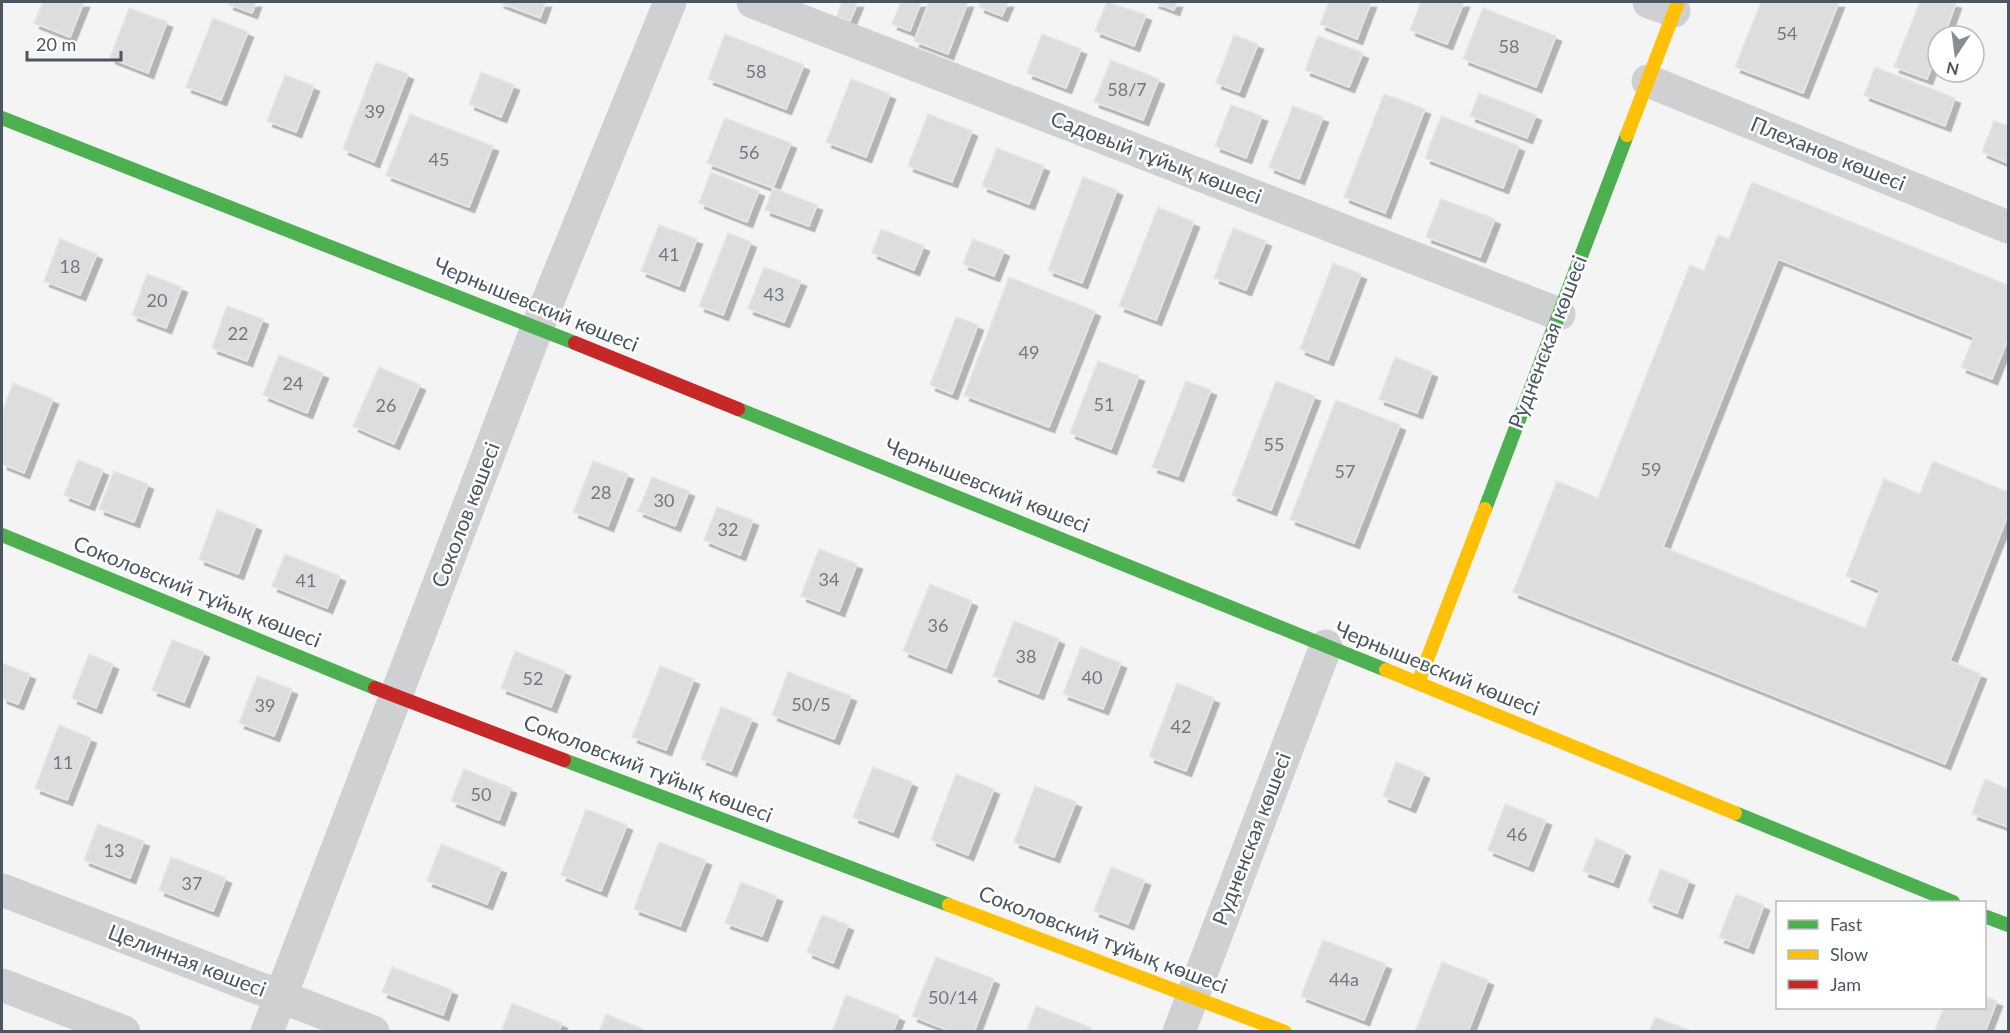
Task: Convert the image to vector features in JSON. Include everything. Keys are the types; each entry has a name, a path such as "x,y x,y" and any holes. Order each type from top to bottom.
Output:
{"street":[{"name":"Соколов көшесі","path":"267,1032 537,328 670,2"},
{"name":"Садовый тұйық көшесі","path":"753,2 1559,315"},
{"name":"Рудненская көшесі","path":"1418,683 1648,81 1667,5"},
{"name":"Плеханов көшесі","path":"1648,81 2008,227"},
{"name":"Чернышевский көшесі","path":"2,118 537,328 1418,683 1948,901"},
{"name":"Соколовский тұйық көшесі","path":"2,535 396,697 1285,1032"},
{"name":"Рудненская көшесі","path":"1179,1032 1326,646"},
{"name":"Целинная көшесі","path":"2,890 373,1032"},
{"path":"1986,917 2008,925"},
{"path":"2,985 124,1032"}],"building":[{"path":"43,2 84,2 70,37 34,23"},
{"path":"229,2 256,2 252,13 228,4"},
{"path":"498,2 546,2 540,18"},
{"path":"842,2 858,2 850,21 837,16"},
{"path":"901,2 921,2 910,31 892,24"},
{"path":"929,2 968,2 948,54 914,41"},
{"path":"981,2 1008,2 1002,16 979,7"},
{"path":"1107,2 1146,15 1134,46 1095,31"},
{"path":"1153,2 1177,2 1174,10"},
{"path":"1329,2 1371,2 1357,39 1320,24"},
{"path":"1421,2 1464,2 1447,44 1410,30"},
{"path":"1761,2 1839,2 1803,93 1735,67"},
{"path":"1920,2 1956,3 1948,24 1926,24 1926,79 1894,67"},
{"path":"129,8 167,22 148,73 110,58"},
{"path":"1483,8 1556,36 1536,87 1463,59"},
{"path":"213,18 248,32 221,100 186,87"},
{"path":"725,34 804,65 786,109 708,79"},
{"path":"1042,34 1081,49 1066,88 1027,73"},
{"path":"1234,35 1258,44 1239,92 1216,83"},
{"path":"1318,36 1363,53 1349,87 1305,70"},
{"path":"1111,60 1159,79 1143,120 1094,102"},
{"path":"376,62 408,74 374,162 343,149"},
{"path":"1875,67 1955,98 1945,126 1864,95"},
{"path":"481,72 514,85 501,117 469,104"},
{"path":"285,75 314,86 296,132 267,121"},
{"path":"851,79 890,94 866,157 826,142"},
{"path":"1479,93 1536,115 1527,138 1470,116"},
{"path":"1384,94 1425,109 1385,213 1344,197"},
{"path":"1231,105 1262,116 1246,158 1215,146"},
{"path":"1293,106 1323,117 1299,179 1269,167"},
{"path":"410,114 493,146 469,207 386,175"},
{"path":"928,114 972,131 952,182 908,166"},
{"path":"1441,116 1519,146 1503,188 1425,158"},
{"path":"725,118 791,143 773,188 707,163"},
{"path":"1994,121 2008,126 2008,163 1982,152"},
{"path":"997,148 1044,166 1029,204 982,186"},
{"path":"711,172 759,191 747,222 699,203"},
{"path":"1083,177 1117,190 1082,283 1048,270"},
{"path":"1752,182 2008,285 2008,339 1992,379 1961,367 1974,337 1778,259 1663,547 1865,628 1880,590 1846,576 1884,479 1920,494 1933,461 2008,492 2008,515 1950,661 1981,674 1945,764 1513,592 1557,481 1598,498 1690,265 1704,271 1718,235 1729,239"},
{"path":"773,188 817,205 809,226 765,210"},
{"path":"1441,199 1495,219 1480,257 1426,237"},
{"path":"1158,207 1194,222 1156,320 1119,306"},
{"path":"659,225 697,239 679,286 641,271"},
{"path":"1233,228 1266,241 1246,290 1214,278"},
{"path":"881,229 924,246 914,270 872,253"},
{"path":"728,233 751,242 723,315 699,306"},
{"path":"60,239 97,254 80,295 44,281"},
{"path":"973,239 1004,251 994,276 963,264"},
{"path":"1333,263 1361,274 1328,360 1300,349"},
{"path":"764,267 801,281 784,322 748,309"},
{"path":"147,274 182,287 166,328 132,315"},
{"path":"1009,277 1095,311 1049,427 964,395"},
{"path":"227,306 263,319 247,361 212,348"},
{"path":"956,317 978,325 952,394 930,385"},
{"path":"279,355 323,373 307,413 263,395"},
{"path":"1395,357 1432,372 1417,413 1379,399"},
{"path":"1098,361 1139,376 1111,449 1070,433"},
{"path":"379,367 420,385 394,444 353,426"},
{"path":"1186,381 1211,390 1178,476 1152,467"},
{"path":"1276,381 1315,396 1271,510 1232,495"},
{"path":"13,383 53,399 24,473 2,464 2,413"},
{"path":"1336,400 1400,425 1354,543 1290,519"},
{"path":"78,460 103,470 89,505 64,495"},
{"path":"593,461 628,474 608,526 573,512"},
{"path":"114,471 148,484 134,522 99,509"},
{"path":"652,477 689,491 675,526 638,511"},
{"path":"717,507 753,520 740,555 704,540"},
{"path":"217,510 256,525 238,574 199,559"},
{"path":"819,549 857,564 839,611 801,596"},
{"path":"285,554 340,576 327,608 272,586"},
{"path":"930,584 972,601 946,668 903,651"},
{"path":"1014,621 1059,639 1038,694 993,676"},
{"path":"172,640 204,652 184,702 152,690"},
{"path":"1081,647 1121,663 1103,709 1063,694"},
{"path":"515,651 565,671 551,707 501,688"},
{"path":"89,654 113,664 96,708 72,698"},
{"path":"2,663 30,674 18,704 2,698"},
{"path":"660,666 694,679 666,750 632,737"},
{"path":"788,672 851,696 834,739 772,715"},
{"path":"257,676 292,689 274,736 239,723"},
{"path":"1177,683 1214,698 1186,771 1149,757"},
{"path":"721,707 752,719 731,771 701,759"},
{"path":"59,725 91,738 67,800 35,788"},
{"path":"1396,762 1424,773 1410,807 1383,796"},
{"path":"873,767 912,782 893,832 853,817"},
{"path":"464,769 511,788 499,820 451,801"},
{"path":"956,774 994,789 968,855 931,840"},
{"path":"1985,779 2008,789 2008,827 1972,814"},
{"path":"1035,786 1076,802 1054,857 1014,842"},
{"path":"1505,804 1546,820 1528,866 1488,850"},
{"path":"586,809 627,825 601,891 561,875"},
{"path":"98,824 144,841 130,878 84,860"},
{"path":"1596,839 1625,851 1613,882 1583,871"},
{"path":"659,842 706,860 680,926 634,909"},
{"path":"441,844 501,868 487,904 427,881"},
{"path":"171,857 226,878 213,911 159,890"},
{"path":"1111,867 1145,880 1128,924 1094,911"},
{"path":"1660,869 1689,880 1677,913 1648,902"},
{"path":"741,882 777,896 762,936 725,923"},
{"path":"1736,894 1764,905 1748,948 1719,937"},
{"path":"822,915 848,925 833,963 807,952"},
{"path":"1323,940 1386,964 1364,1020 1301,996"},
{"path":"936,957 994,979 974,1032 952,1032 912,1016"},
{"path":"1442,962 1488,980 1468,1032 1415,1032"},
{"path":"392,967 452,990 443,1015 382,992"},
{"path":"846,995 899,1016 893,1032 832,1032"},
{"path":"1986,997 1997,1001 1985,1032 1934,1032 1944,1009 1986,1009"},
{"path":"512,1003 562,1023 559,1032 501,1032"},
{"path":"1036,1006 1092,1028 1090,1032 1027,1030"},
{"path":"606,1014 643,1029 642,1032 599,1032"},
{"path":"1655,1017 1694,1032 1649,1032"}],"traffic: fast":[{"path":"2,118 575,343"},
{"path":"1485,509 1627,135"},
{"path":"738,409 1386,670"},
{"path":"2,535 375,688"},
{"path":"564,760 949,905"},
{"path":"1735,813 1951,901"},
{"path":"1986,917 2008,925"}],"traffic: slow":[{"path":"1627,135 1678,2"},
{"path":"1418,683 1485,509"},
{"path":"1386,670 1735,813"},
{"path":"949,905 1285,1032"}],"traffic: jam":[{"path":"575,343 738,409"},
{"path":"375,688 564,760"}]}
